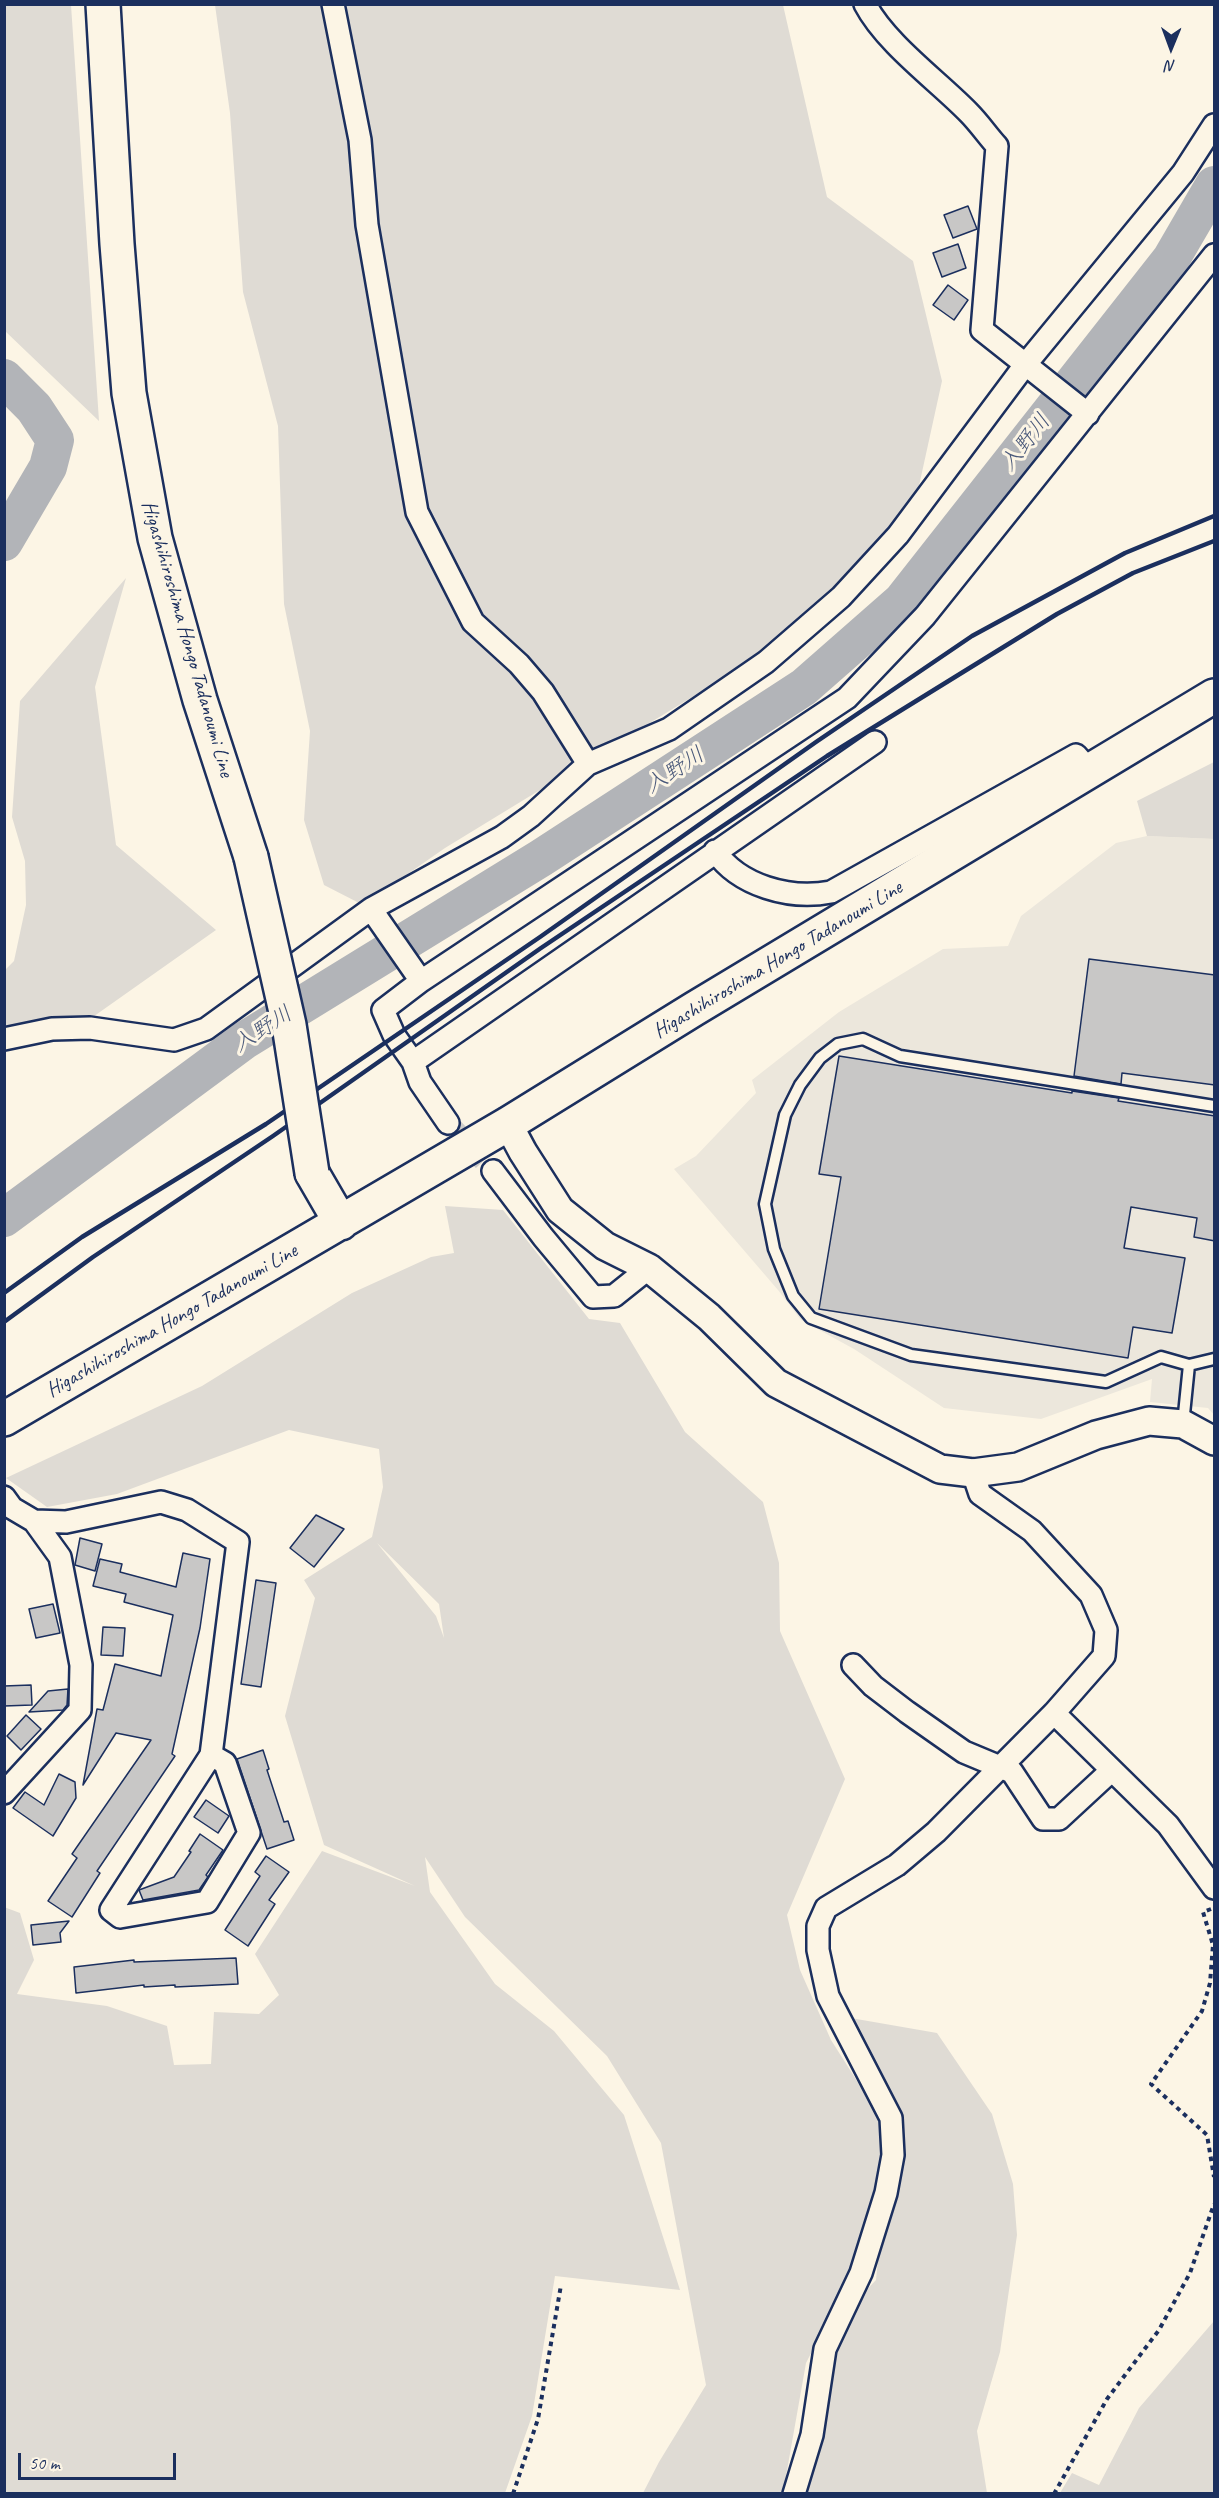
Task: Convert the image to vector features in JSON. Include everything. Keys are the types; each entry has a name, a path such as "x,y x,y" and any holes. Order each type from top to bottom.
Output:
{"main road":[{"name":"Higashihiroshima Hongo Tadanoumi Line","path":"103,4 117,244 129,393 155,538 200,700 251,857 289,1025 312,1173 340,1223"},
{"name":"Higashihiroshima Hongo Tadanoumi Line","path":"4,1419 508,1124 704,1003 1215,696"}],"street":[{"path":"333,4 360,140 367,225 417,512 473,622 519,664 543,692 588,764"},
{"path":"865,4 871,15 907,54 969,114 997,146 982,330 1088,414"},
{"path":"4,1039 52,1029 90,1028 174,1040 206,1029 375,914 502,837 531,816 588,764 669,729 766,662 841,597 898,535 1183,172 1215,126"},
{"path":"448,1123 420,1082 413,1062 394,1035 383,1010 416,974 847,698 925,616 1215,255"},
{"path":"413,1062 875,742"},
{"path":"715,851 725,866 762,886 814,895 831,892 1076,755 1090,771"},
{"path":"375,914 416,974"},
{"path":"508,1124 560,1210 605,1246 649,1268 709,1317 776,1383 940,1469 973,1473 1018,1467 1096,1435 1149,1421 1183,1424 1215,1441"},
{"path":"493,1171 593,1298 614,1296 649,1268"},
{"path":"794,2493 812,2435 825,2349 861,2273 886,2193 893,2155 891,2118 828,1996 818,1950 818,1926 826,1908 897,1866 936,1832 1054,1713 1104,1656 1106,1630 1091,1595 1032,1531 980,1494 973,1473"},
{"path":"4,1497 12,1508 34,1521 60,1557 81,1665 80,1710 4,1793"},
{"path":"34,1521 66,1522 161,1502 187,1510 238,1542 211,1755 111,1910 120,1917 207,1902 249,1833 225,1763 211,1755"},
{"path":"853,1665 873,1686 964,1752 1012,1772 1043,1819 1059,1819 1112,1770"},
{"path":"1054,1713 1167,1826 1215,1888"}],"lane":[{"path":"1215,1106 900,1056 863,1039 838,1044 820,1058 800,1085 785,1115 765,1204 774,1249 793,1296 811,1318 911,1355 1106,1382 1161,1357 1189,1365 1215,1359"},
{"path":"1183,1424 1189,1365"}],"path":[{"path":"1215,1910 1203,1912 1213,1945 1210,1983 1202,2011 1151,2084 1207,2135 1215,2177"},
{"path":"1054,2493 1107,2399 1159,2330 1190,2273 1215,2204"},
{"path":"513,2493 538,2419 561,2285"}],"shaded area":[{"path":"4,5 71,5 99,421 5,331"},
{"path":"215,5 783,5 827,197 913,261 942,381 908,536 756,658 445,848 363,905 324,885 304,820 310,731 284,604 278,426 243,292 230,113"},
{"path":"126,578 95,687 116,845 216,930 90,1019 5,1030 4,971 14,961 26,905 25,861 12,817 20,701"},
{"path":"1214,762 1214,839 1147,836 1137,801"},
{"path":"1147,836 1214,839 1214,1415 1208,1408 1150,1402 1152,1379 1041,1419 944,1408 854,1349 801,1320 674,1169 696,1156 756,1093 752,1080 839,1012 943,949 1008,946 1021,916 1116,843"},
{"path":"445,1206 503,1210 589,1319 620,1323 685,1432 763,1502 779,1563 780,1631 845,1779 787,1915 800,1970 831,2040 883,2122 889,2154 853,2271 806,2363 783,2493 643,2493 706,2385 661,2143 607,2056 465,1917 425,1857 430,1892 495,1984 554,2031 624,2115 680,2290 555,2276 532,2416 505,2493 5,2493 4,1907 20,1913 34,1960 17,1994 107,2006 167,2026 174,2065 211,2064 214,2012 259,2014 279,1995 255,1954 322,1851 415,1886 324,1845 285,1716 315,1598 304,1580 372,1537 383,1487 379,1449 289,1430 117,1494 47,1507 6,1478 202,1386 352,1293 431,1257 454,1253","holes":["377,1543 439,1604 444,1638 436,1616"]},
{"path":"845,2017 937,2033 992,2114 1013,2184 1017,2235 1000,2352 977,2431 987,2493 804,2494 834,2353 854,2303 876,2280 880,2239 901,2156"},
{"path":"1214,2321 1214,2493 1060,2493 1072,2473 1099,2485 1139,2408"}],"building":[{"path":"968,206 977,229 953,238 944,215"},
{"path":"958,244 966,268 942,277 933,253"},
{"path":"948,285 968,300 954,320 933,305"},
{"path":"1089,959 1215,975 1215,1085 1122,1073 1121,1084 1074,1076"},
{"path":"839,1056 1072,1093 1072,1091 1119,1098 1118,1101 1215,1116 1215,1241 1194,1237 1197,1218 1131,1207 1124,1248 1185,1258 1172,1333 1133,1327 1128,1358 819,1309 841,1177 819,1174"},
{"path":"316,1515 344,1529 314,1567 290,1548"},
{"path":"80,1538 102,1544 95,1571 75,1565"},
{"path":"183,1553 210,1559 200,1628 172,1754 175,1756 97,1871 100,1873 72,1917 48,1901 77,1858 72,1854 151,1740 116,1733 83,1785 97,1709 103,1710 115,1664 161,1676 173,1615 124,1602 126,1594 93,1586 100,1559 122,1564 120,1572 176,1587"},
{"path":"256,1580 276,1583 261,1687 241,1684"},
{"path":"53,1604 60,1633 36,1638 29,1609"},
{"path":"103,1627 125,1628 123,1656 101,1655"},
{"path":"31,1685 32,1705 4,1706 4,1686"},
{"path":"68,1689 67,1705 63,1710 29,1712 48,1691"},
{"path":"26,1715 41,1729 21,1750 7,1736"},
{"path":"263,1750 284,1822 288,1821 294,1840 267,1849 237,1759"},
{"path":"59,1774 75,1782 76,1798 53,1836 13,1808 25,1792 44,1805"},
{"path":"206,1800 229,1816 218,1833 194,1817"},
{"path":"200,1834 223,1850 199,1890 143,1900 139,1890 174,1877"},
{"path":"266,1856 289,1872 269,1900 275,1904 248,1946 225,1930 260,1876 255,1872"},
{"path":"69,1921 60,1933 61,1942 33,1945 31,1925"},
{"path":"236,1958 238,1984 175,1987 175,1985 144,1987 144,1985 76,1993 74,1967 134,1960 134,1962"}],"waterway":[{"name":"入野川","path":"4,1218 245,1040 541,858 804,687 902,601 1171,259 1214,185"},
{"path":"4,378 34,408 55,440 48,467 4,542"}],"tunnel":[{"path":"448,1123 493,1171"}],"railway":[{"path":"4,1293 82,1237 266,1124 540,937 816,742 972,636 1125,553 1214,516"},
{"path":"4,1322 93,1257 273,1136 541,948 827,756 1057,614 1133,573 1214,541"}]}
